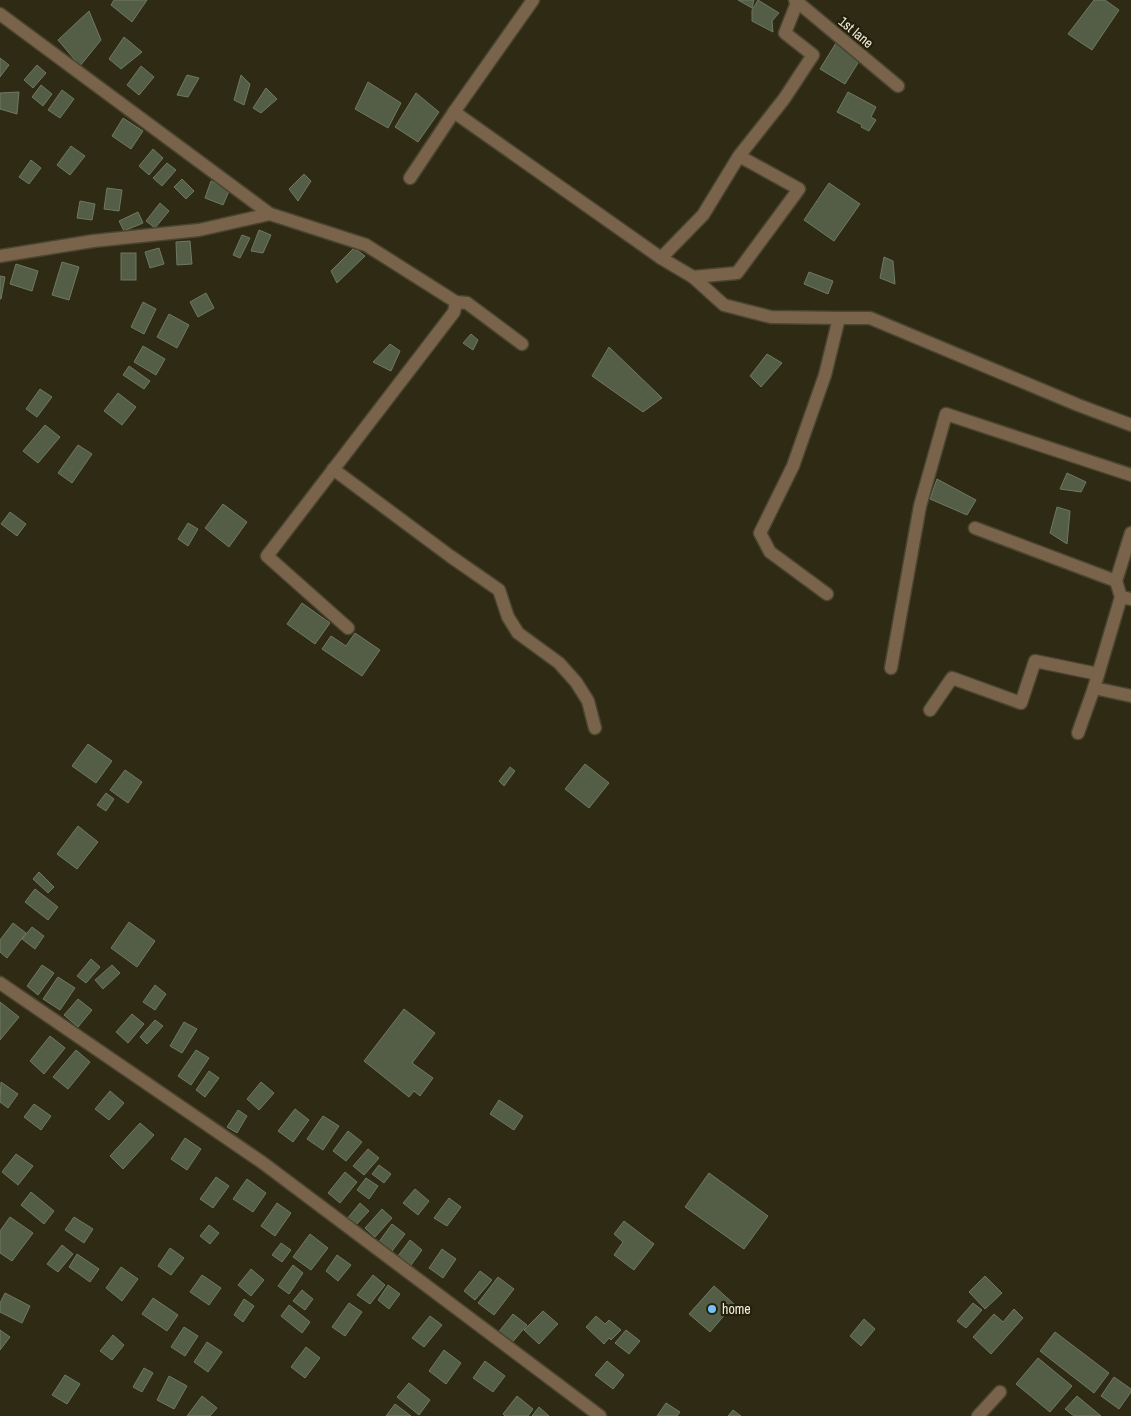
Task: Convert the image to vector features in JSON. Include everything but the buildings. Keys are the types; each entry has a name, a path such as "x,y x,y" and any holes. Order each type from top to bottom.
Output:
{"street":[{"path":"410,178 533,0"},
{"path":"661,258 703,215 739,156 784,99 813,55 785,33 797,1"},
{"name":"1st lane","path":"797,1 898,86"},
{"path":"0,14 270,214 366,245 456,302 467,303 522,344"},
{"path":"454,112 661,258 693,278 724,305 771,317 870,318 1078,405 1131,425"},
{"path":"693,278 737,273 799,189 739,156"},
{"path":"0,256 94,241 199,230 270,214"},
{"path":"348,628 267,556 454,312 456,302"},
{"path":"827,594 770,552 760,533 793,466 825,375 839,318"},
{"path":"891,668 920,506 946,414 1131,474"},
{"path":"333,469 499,590 508,618 518,633 559,663 576,682 588,701 595,728"},
{"path":"975,528 1116,581 1126,598 1078,733"},
{"path":"1116,581 1131,533"},
{"path":"930,710 952,678 1021,703 1035,661 1098,674"},
{"path":"1094,688 1131,696"},
{"path":"0,983 263,1163 600,1416"},
{"path":"978,1416 1000,1392"}],"place":[{"name":"home","path":"712,1309"}]}
